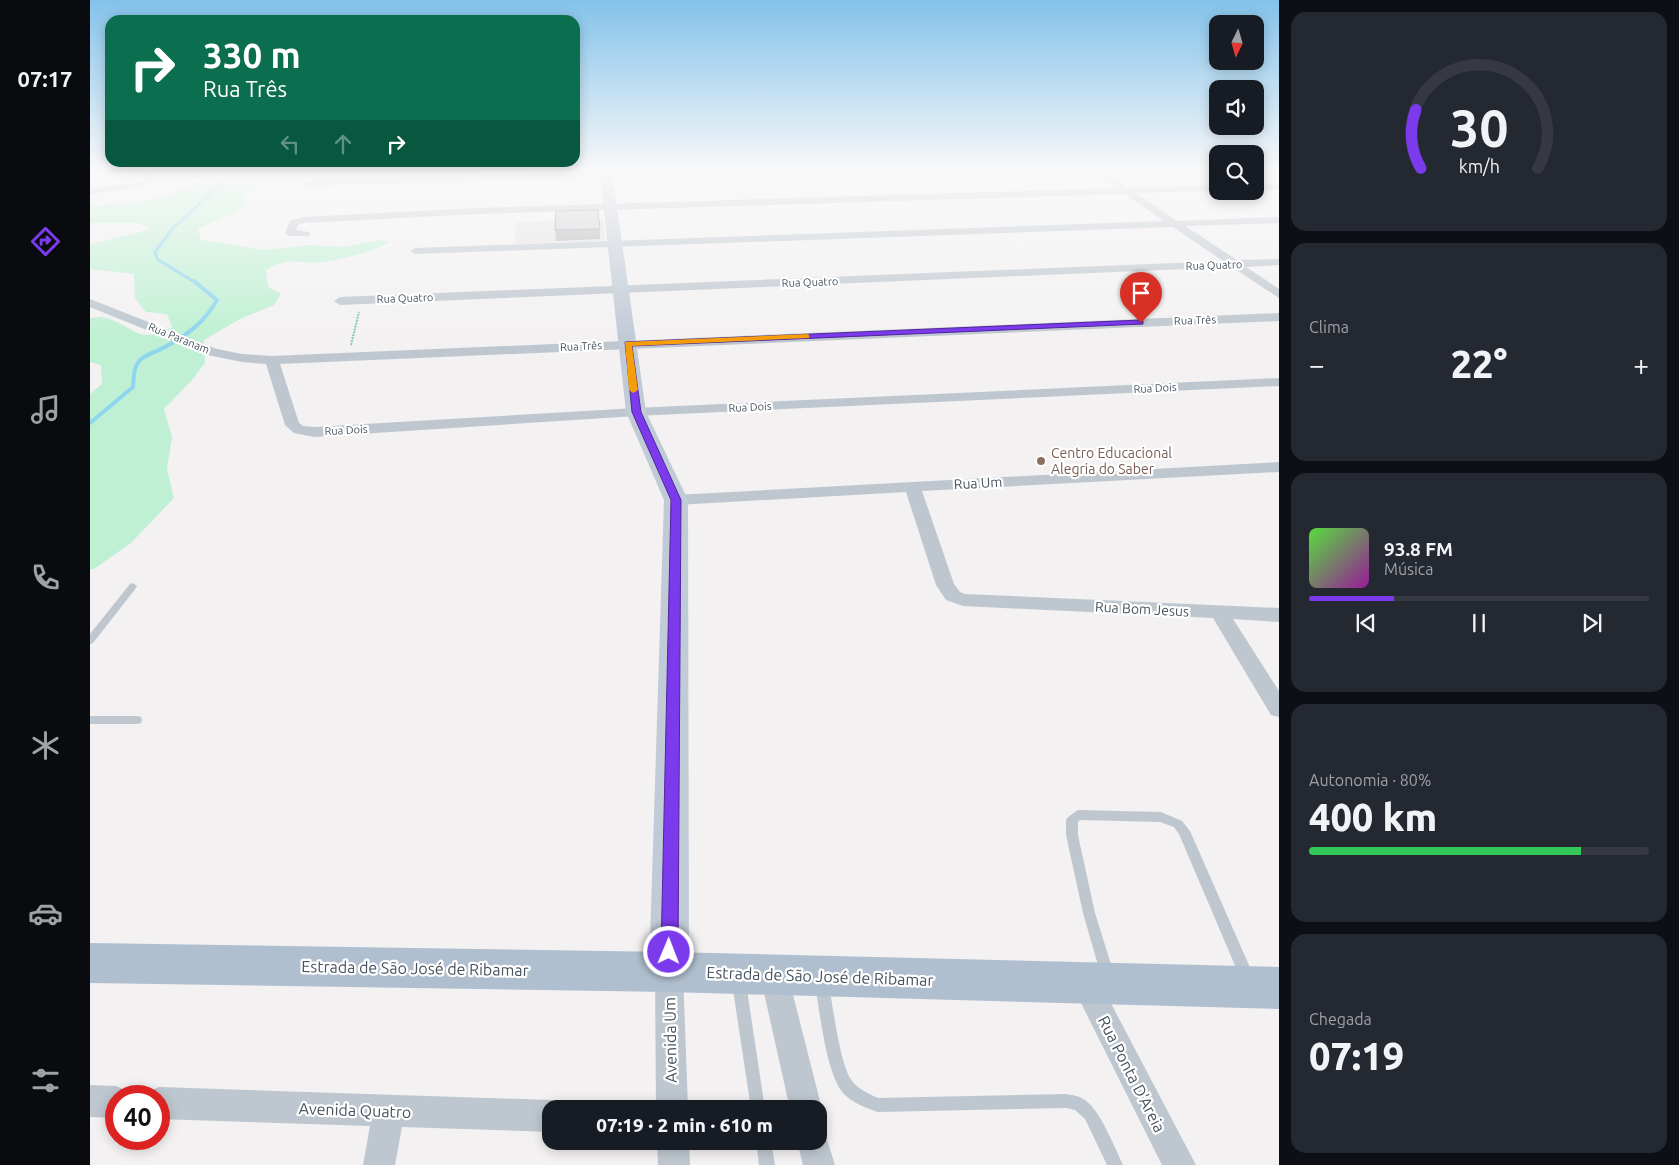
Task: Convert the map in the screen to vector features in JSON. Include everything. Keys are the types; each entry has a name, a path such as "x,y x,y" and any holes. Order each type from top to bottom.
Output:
{"main road":[{"name":"Estrada de São José de Ribamar","path":"90,963 669,972 1265,987"}],"street":[{"path":"293,226 290,233 305,234"},
{"path":"613,226 636,412 676,500 669,972"},
{"path":"415,251 1108,226"},
{"path":"1178,226 1279,294"},
{"name":"Rua Quatro","path":"340,301 1279,262"},
{"name":"Rua Paranam","path":"90,303 126,316 178,340 213,352 242,358 272,360"},
{"name":"Rua Três","path":"272,360 1279,317"},
{"name":"Rua Dois","path":"272,360 292,425 299,430 336,432 636,412 1279,382"},
{"name":"Rua Um","path":"676,500 1279,467"},
{"name":"Rua Bom Jesus","path":"912,487 945,585 954,596 963,600 1279,615"},
{"path":"1219,613 1279,709"},
{"name":"Avenida Um","path":"669,972 672,1100"},
{"path":"756,974 803,1100"},
{"name":"Rua Ponta D'Areia","path":"1097,983 1180,1165"},
{"name":"Avenida Quatro","path":"170,1103 542,1116"},
{"path":"378,1165 389,1111"},
{"path":"673,1150 674,1165"},
{"path":"816,1150 819,1165"}],"lane":[{"path":"90,641 133,586"},
{"path":"90,720 137,720"},
{"path":"1097,983 1089,913 1072,835 1072,820 1078,815 1161,817 1178,824 1184,831 1265,987"},
{"path":"756,974 758,1100"},
{"path":"821,976 840,1069 846,1085 859,1096 878,1105 1066,1101 1079,1104 1090,1114 1115,1165"},
{"path":"764,1150 767,1165"}],"path":[{"path":"348,357 362,300"}],"shaded area":[{"path":"516,226 604,226 605,241 515,244"}],"green space":[{"path":"147,226 204,226 198,229 201,240 266,250 308,245 343,247 380,240 389,242 367,252 338,259 315,263 282,263 266,270 268,287 281,294 274,305 242,318 204,340 205,363 192,380 164,409 172,437 167,469 174,498 131,543 94,569 90,569 90,394 102,384 101,365 90,362 90,318 100,317 116,321 143,335 151,335 172,327 167,314 146,312 135,298 134,274 90,269 90,244 141,232 149,227"}],"building":[{"path":"555,226 600,226 600,229 555,230"}],"waterway":[{"path":"175,226 155,252 157,259 196,283"},
{"path":"90,423 133,387 135,370 141,359 187,334 212,308 217,300 194,281"}],"slow traffic":[{"path":"633,390 627,344 807,336"}],"place":[{"name":"Centro Educacional Alegria do Saber","path":"1041,461"}],"route":[{"path":"669,952 676,500 636,412 627,344 1141,323"}]}
